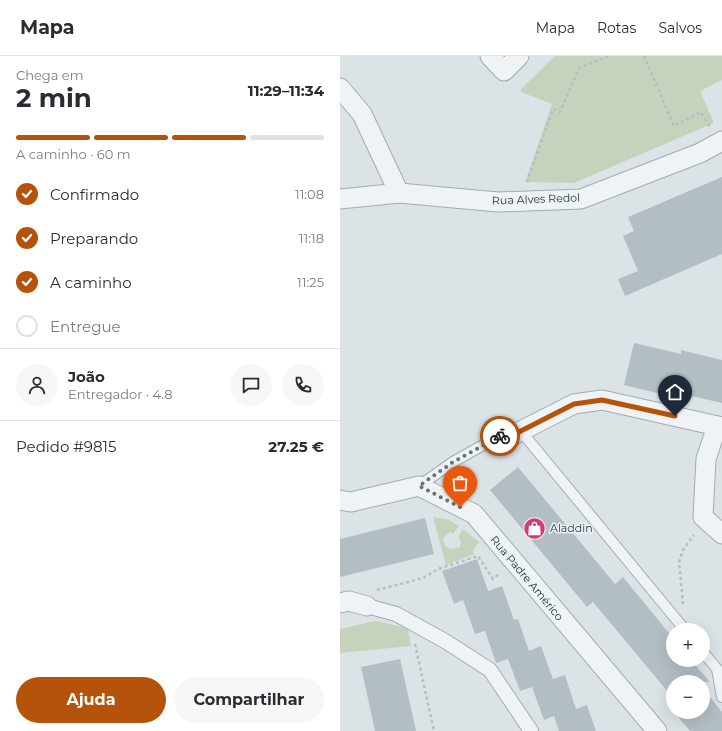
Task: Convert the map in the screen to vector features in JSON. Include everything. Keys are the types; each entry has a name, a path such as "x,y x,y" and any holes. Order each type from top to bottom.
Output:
{"street":[{"path":"490,56 504,71 519,56"},
{"path":"340,88 362,114 399,193"},
{"name":"Rua Alves Redol","path":"340,199 399,193 498,202 580,199 700,153 716,135"},
{"path":"511,436 574,404 602,400 720,426 706,459 703,517 722,534"},
{"path":"340,500 350,502 419,486"},
{"name":"Rua Padre Américo","path":"419,486 474,514 657,731"},
{"path":"344,602 367,606 396,614 445,641 490,670 531,731"}],"lane":[{"path":"419,486 453,462 501,435 525,436 679,623"},
{"path":"710,660 717,669 722,697"}],"path":[{"path":"526,185 553,109 560,112 579,68 609,56"},
{"path":"644,56 674,126 701,112 716,135"},
{"path":"683,623 679,562 683,550 692,539 703,517"},
{"path":"344,602 365,593 423,578 438,569 478,556 492,579 514,562"},
{"path":"418,655 434,731"}],"green space":[{"path":"555,56 722,56 722,80 700,91 714,123 574,183 525,182 552,104 521,92 521,89"},
{"path":"433,517 449,520 459,526 453,534 450,532 443,538 445,546 450,549 460,547 461,541 458,537 463,529 479,542 473,550 474,554 446,565"},
{"path":"375,621 408,628 411,646 340,653 340,629"}],"building":[{"path":"722,177 722,254 625,296 618,279 638,271 623,236 634,231 628,217"},
{"path":"634,343 681,354 681,350 722,360 722,403 670,391 669,396 624,385"},
{"path":"518,467 615,584 623,577 666,629 666,667 697,667 704,675 666,675 666,690 593,602 587,607 490,490"},
{"path":"425,518 434,554 340,577 340,539"},
{"path":"477,559 488,591 502,586 514,620 518,619 529,651 541,646 553,679 565,675 576,709 587,705 596,731 559,731 554,716 544,720 532,687 520,691 508,659 496,663 485,631 475,634 463,600 454,604 442,571"},
{"path":"400,659 416,731 375,731 361,667"},
{"path":"710,697 722,712 722,731 690,731 680,719 710,719"}],"way so far":[{"path":"460,507 419,486 453,462 500,436"}],"place":[{"name":"Aladdin","path":"535,528"}],"route":[{"path":"500,436 511,436 574,404 602,400 675,416"}]}
